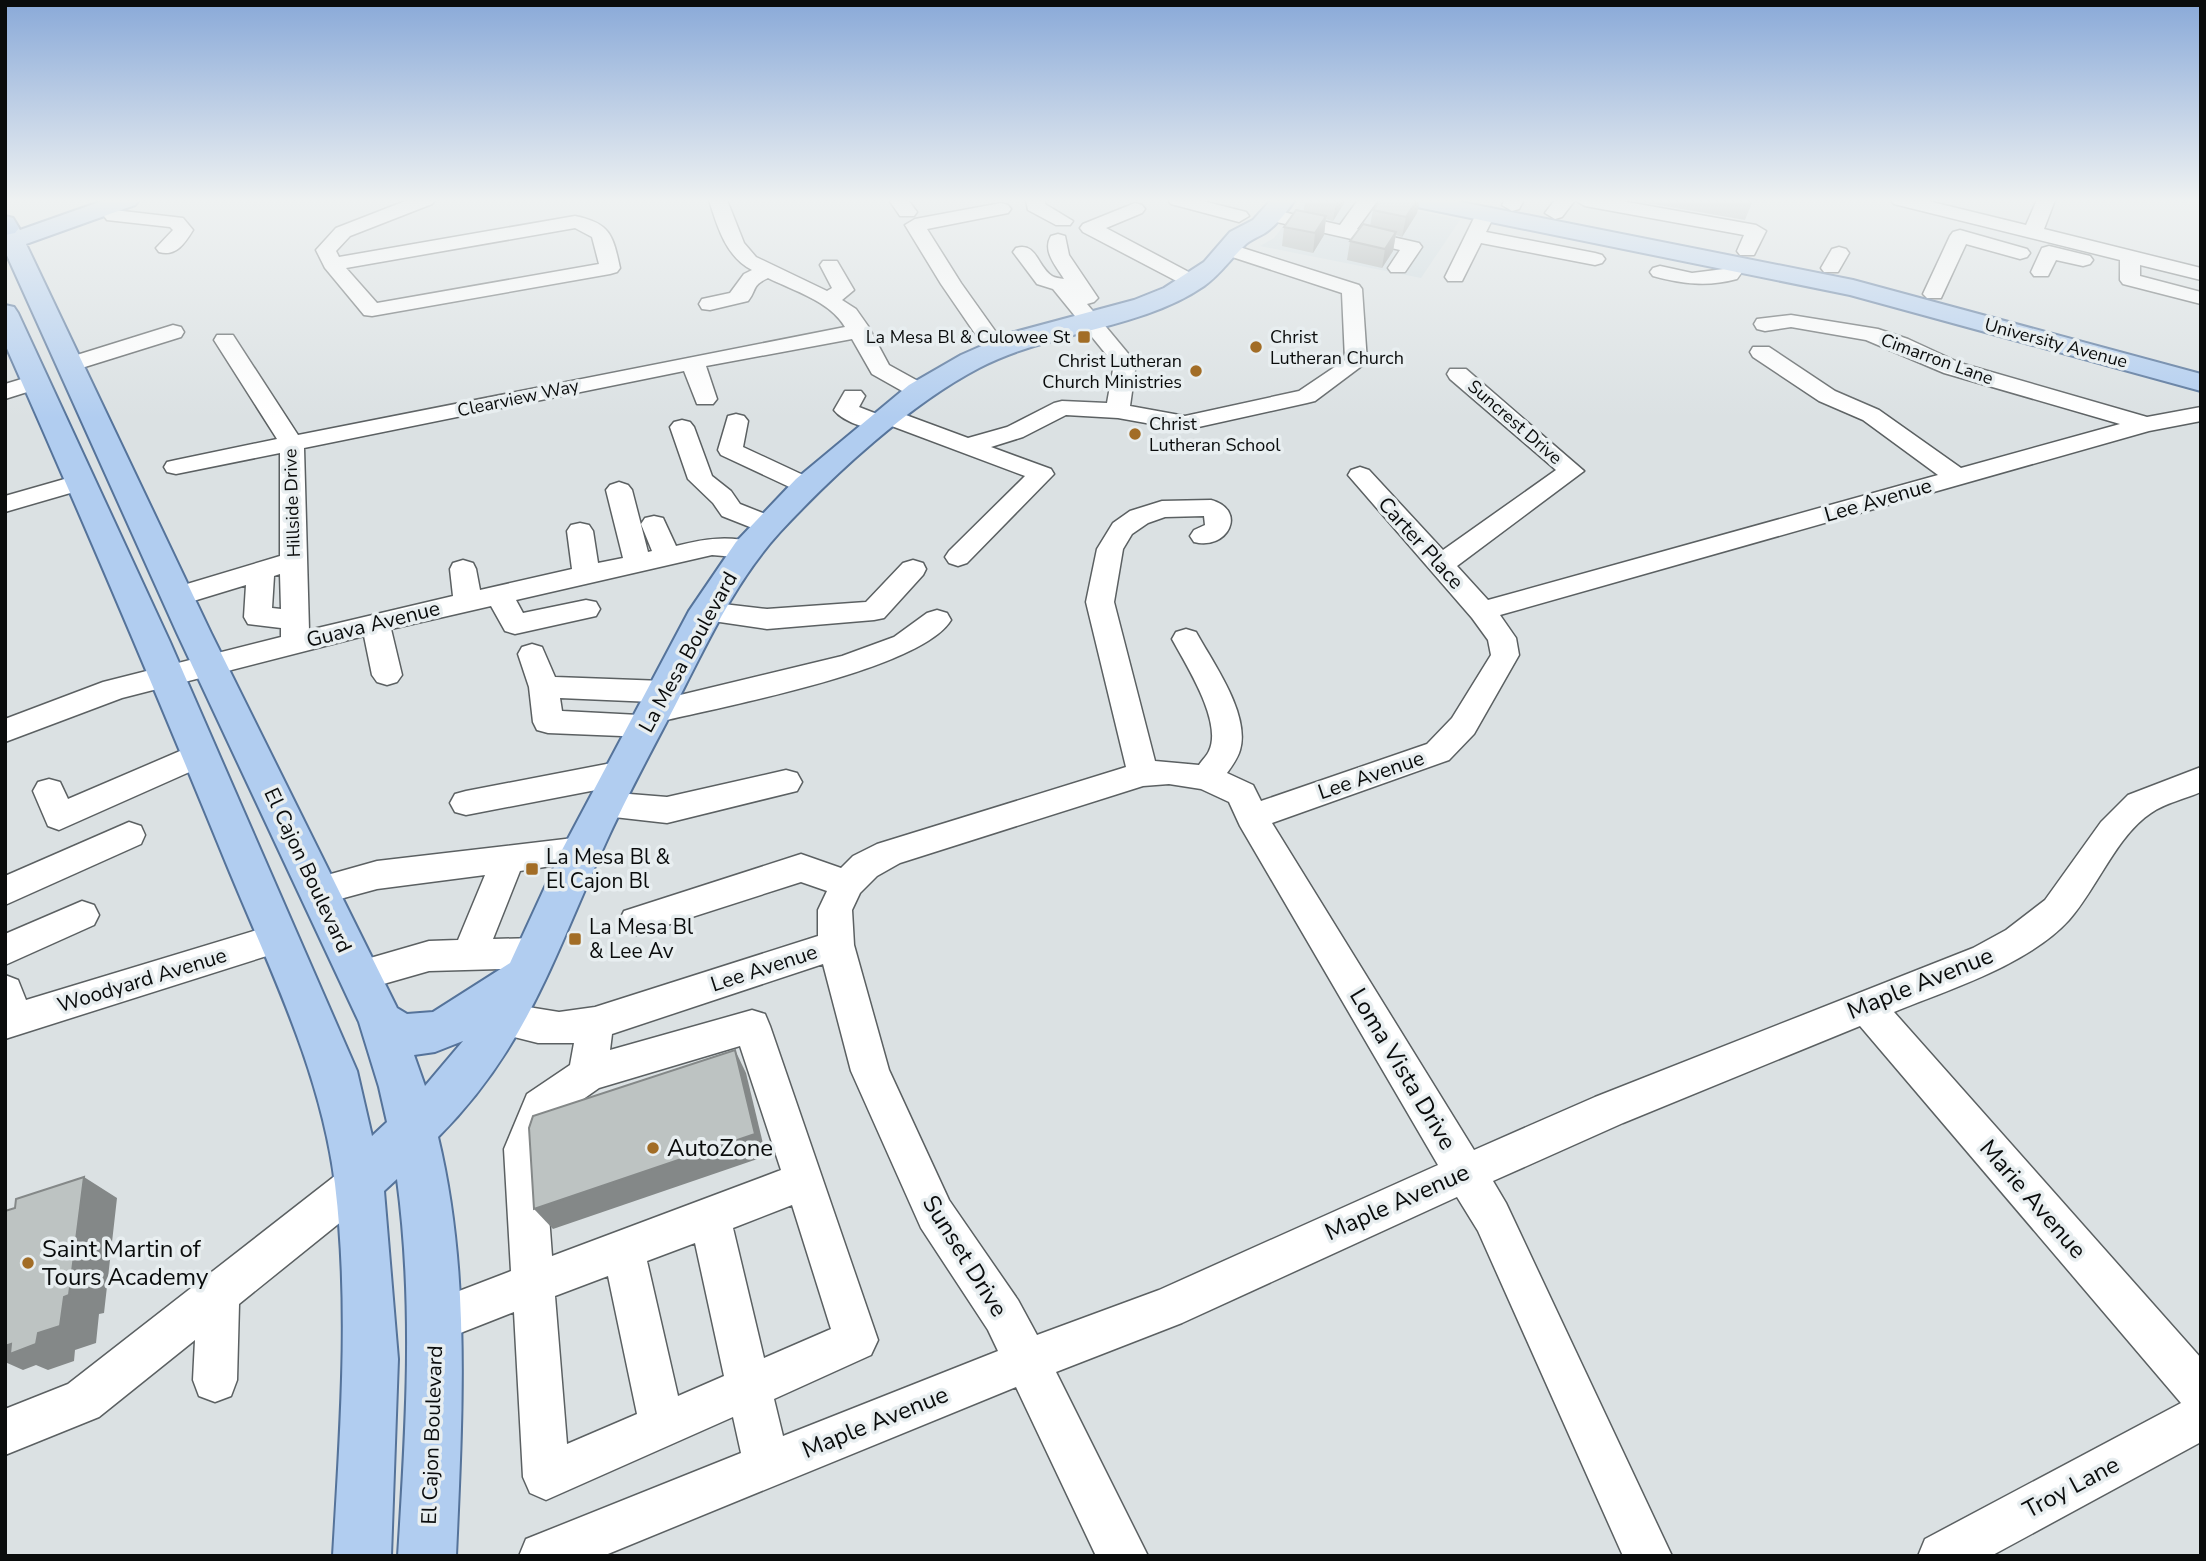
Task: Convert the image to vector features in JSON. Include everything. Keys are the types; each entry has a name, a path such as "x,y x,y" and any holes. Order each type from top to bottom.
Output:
{"main road":[{"name":"El Cajon Boulevard","path":"27,273 72,364 177,597 381,1022 399,1069 414,1129 429,1220 435,1321 435,1427 427,1556"},
{"name":"La Mesa Boulevard","path":"359,1182 414,1129 464,1075 503,1019 532,964 605,804 706,611 747,549 807,486 919,391 996,349 1049,330 1143,306 1187,273"},
{"name":"University Avenue","path":"1797,273 2201,383"},
{"name":"University Avenue","path":"1871,273 1934,294 2201,366"},
{"path":"5,313 167,674 334,1071 359,1182 370,1359 362,1556"},
{"path":"35,382 72,364"},
{"path":"381,1022 407,1035 438,1031 472,1013 532,964"}],"street":[{"path":"340,273 372,310 583,273"},
{"path":"710,303 741,297 740,291 751,278 764,273"},
{"path":"772,273 828,299 848,314 880,369 919,391"},
{"path":"828,299 844,290 834,273"},
{"path":"944,273 996,349"},
{"path":"1039,273 1044,279 1060,285 1097,318"},
{"path":"1072,273 1078,289 1125,363 1118,411"},
{"path":"1270,273 1282,288"},
{"path":"1308,273 1353,299"},
{"path":"1455,277 1457,273"},
{"path":"1664,273 1692,279 1732,273"},
{"path":"1934,294 1943,273"},
{"path":"2130,273 2130,279 2201,298"},
{"path":"1331,304 1353,299"},
{"path":"967,446 1015,432 1062,408 1118,411 1185,423 1307,396 1356,362 1353,299"},
{"name":"Cimarron Lane","path":"1765,324 1791,321 1870,334 1900,344 1952,368 2147,424"},
{"name":"Clearview Way","path":"176,467 693,362 860,331"},
{"path":"72,364 173,332"},
{"name":"Hillside Drive","path":"225,340 292,444 295,631"},
{"path":"1761,352 1827,396 1871,415 1958,477"},
{"path":"693,362 705,398"},
{"name":"Suncrest Drive","path":"1440,565 1572,471 1458,374"},
{"path":"5,392 35,382"},
{"path":"853,396 846,410 967,446 1042,474 958,557"},
{"name":"Lee Avenue","path":"503,1019 534,1027 566,1030 836,945 835,910 847,884 865,866 889,853 1143,774 1164,770 1207,778 1242,794 1251,817 1438,752 1463,726 1505,655 1502,638 1482,611 2147,424 2201,414"},
{"path":"736,421 730,450 807,486"},
{"path":"682,427 701,479 722,497 731,510 769,525"},
{"name":"Carter Place","path":"1360,475 1482,611"},
{"path":"5,504 82,482"},
{"path":"620,490 637,562"},
{"path":"1143,774 1100,602 1110,549 1122,529 1139,517 1163,509 1211,509 1219,516 1219,526 1212,533 1203,536"},
{"path":"654,524 667,555"},
{"path":"580,531 586,574"},
{"name":"Guava Avenue","path":"5,731 114,690 209,664 295,631 376,623 712,546 747,549"},
{"path":"177,597 294,561"},
{"path":"463,569 468,601"},
{"path":"706,611 767,619 874,611 913,569"},
{"path":"261,571 258,617 295,631"},
{"path":"499,594 515,624 586,609"},
{"path":"532,654 544,687 548,722 654,710 848,665 904,644 937,620"},
{"path":"376,623 387,675"},
{"path":"1186,639 1216,696 1227,731 1225,750 1207,778"},
{"path":"49,790 59,817 201,754"},
{"path":"466,803 622,773"},
{"name":"Maple Avenue","path":"543,1556 1027,1361 1167,1308 1466,1172 1985,959 2018,940 2057,910 2113,831 2139,804 2201,779"},
{"path":"605,804 667,810 786,782"},
{"name":"Loma Vista Drive","path":"1251,817 1492,1217 1648,1556"},
{"path":"5,891 129,835"},
{"path":"318,891 377,875 582,850"},
{"path":"469,956 508,860"},
{"path":"636,920 801,868 847,884"},
{"path":"5,950 82,915"},
{"name":"Woodyard Avenue","path":"8,1012 280,939"},
{"name":"Sunset Drive","path":"836,945 870,1071 935,1214 1003,1315 1108,1531 1124,1556"},
{"path":"359,975 429,956 469,956 532,964"},
{"name":"Marie Avenue","path":"1866,1006 2201,1392"},
{"path":"588,1074 595,1023"},
{"path":"752,1026 804,1181 856,1340 546,1477 524,1149 541,1107 588,1074 752,1026"},
{"path":"435,1321 804,1181"},
{"path":"10,1422 83,1401 359,1182"},
{"path":"710,1217 767,1466"},
{"path":"624,1251 662,1426"},
{"path":"215,1380 218,1296"},
{"name":"Troy Lane","path":"1942,1556 2201,1417"}],"shaded area":[{"path":"1395,273 1424,273 1421,278"}],"building":[{"name":"AutoZone","path":"735,1050 755,1134 534,1209 529,1128 533,1116"},
{"path":"84,1177 69,1295 64,1297 60,1326 38,1333 36,1344 10,1354 11,1344 5,1346 5,1211 15,1208 16,1199"}],"place":[{"name":"La Mesa Bl & Culowee St","path":"1084,337"},
{"name":"Christ Lutheran Church","path":"1256,347"},
{"name":"Christ Lutheran Church Ministries","path":"1196,371"},
{"name":"Christ Lutheran School","path":"1135,434"},
{"name":"La Mesa Bl & El Cajon Bl","path":"532,869"},
{"name":"La Mesa Bl & Lee Av","path":"575,939"},
{"name":"AutoZone","path":"653,1148"},
{"name":"Saint Martin of Tours Academy","path":"28,1263"}]}
